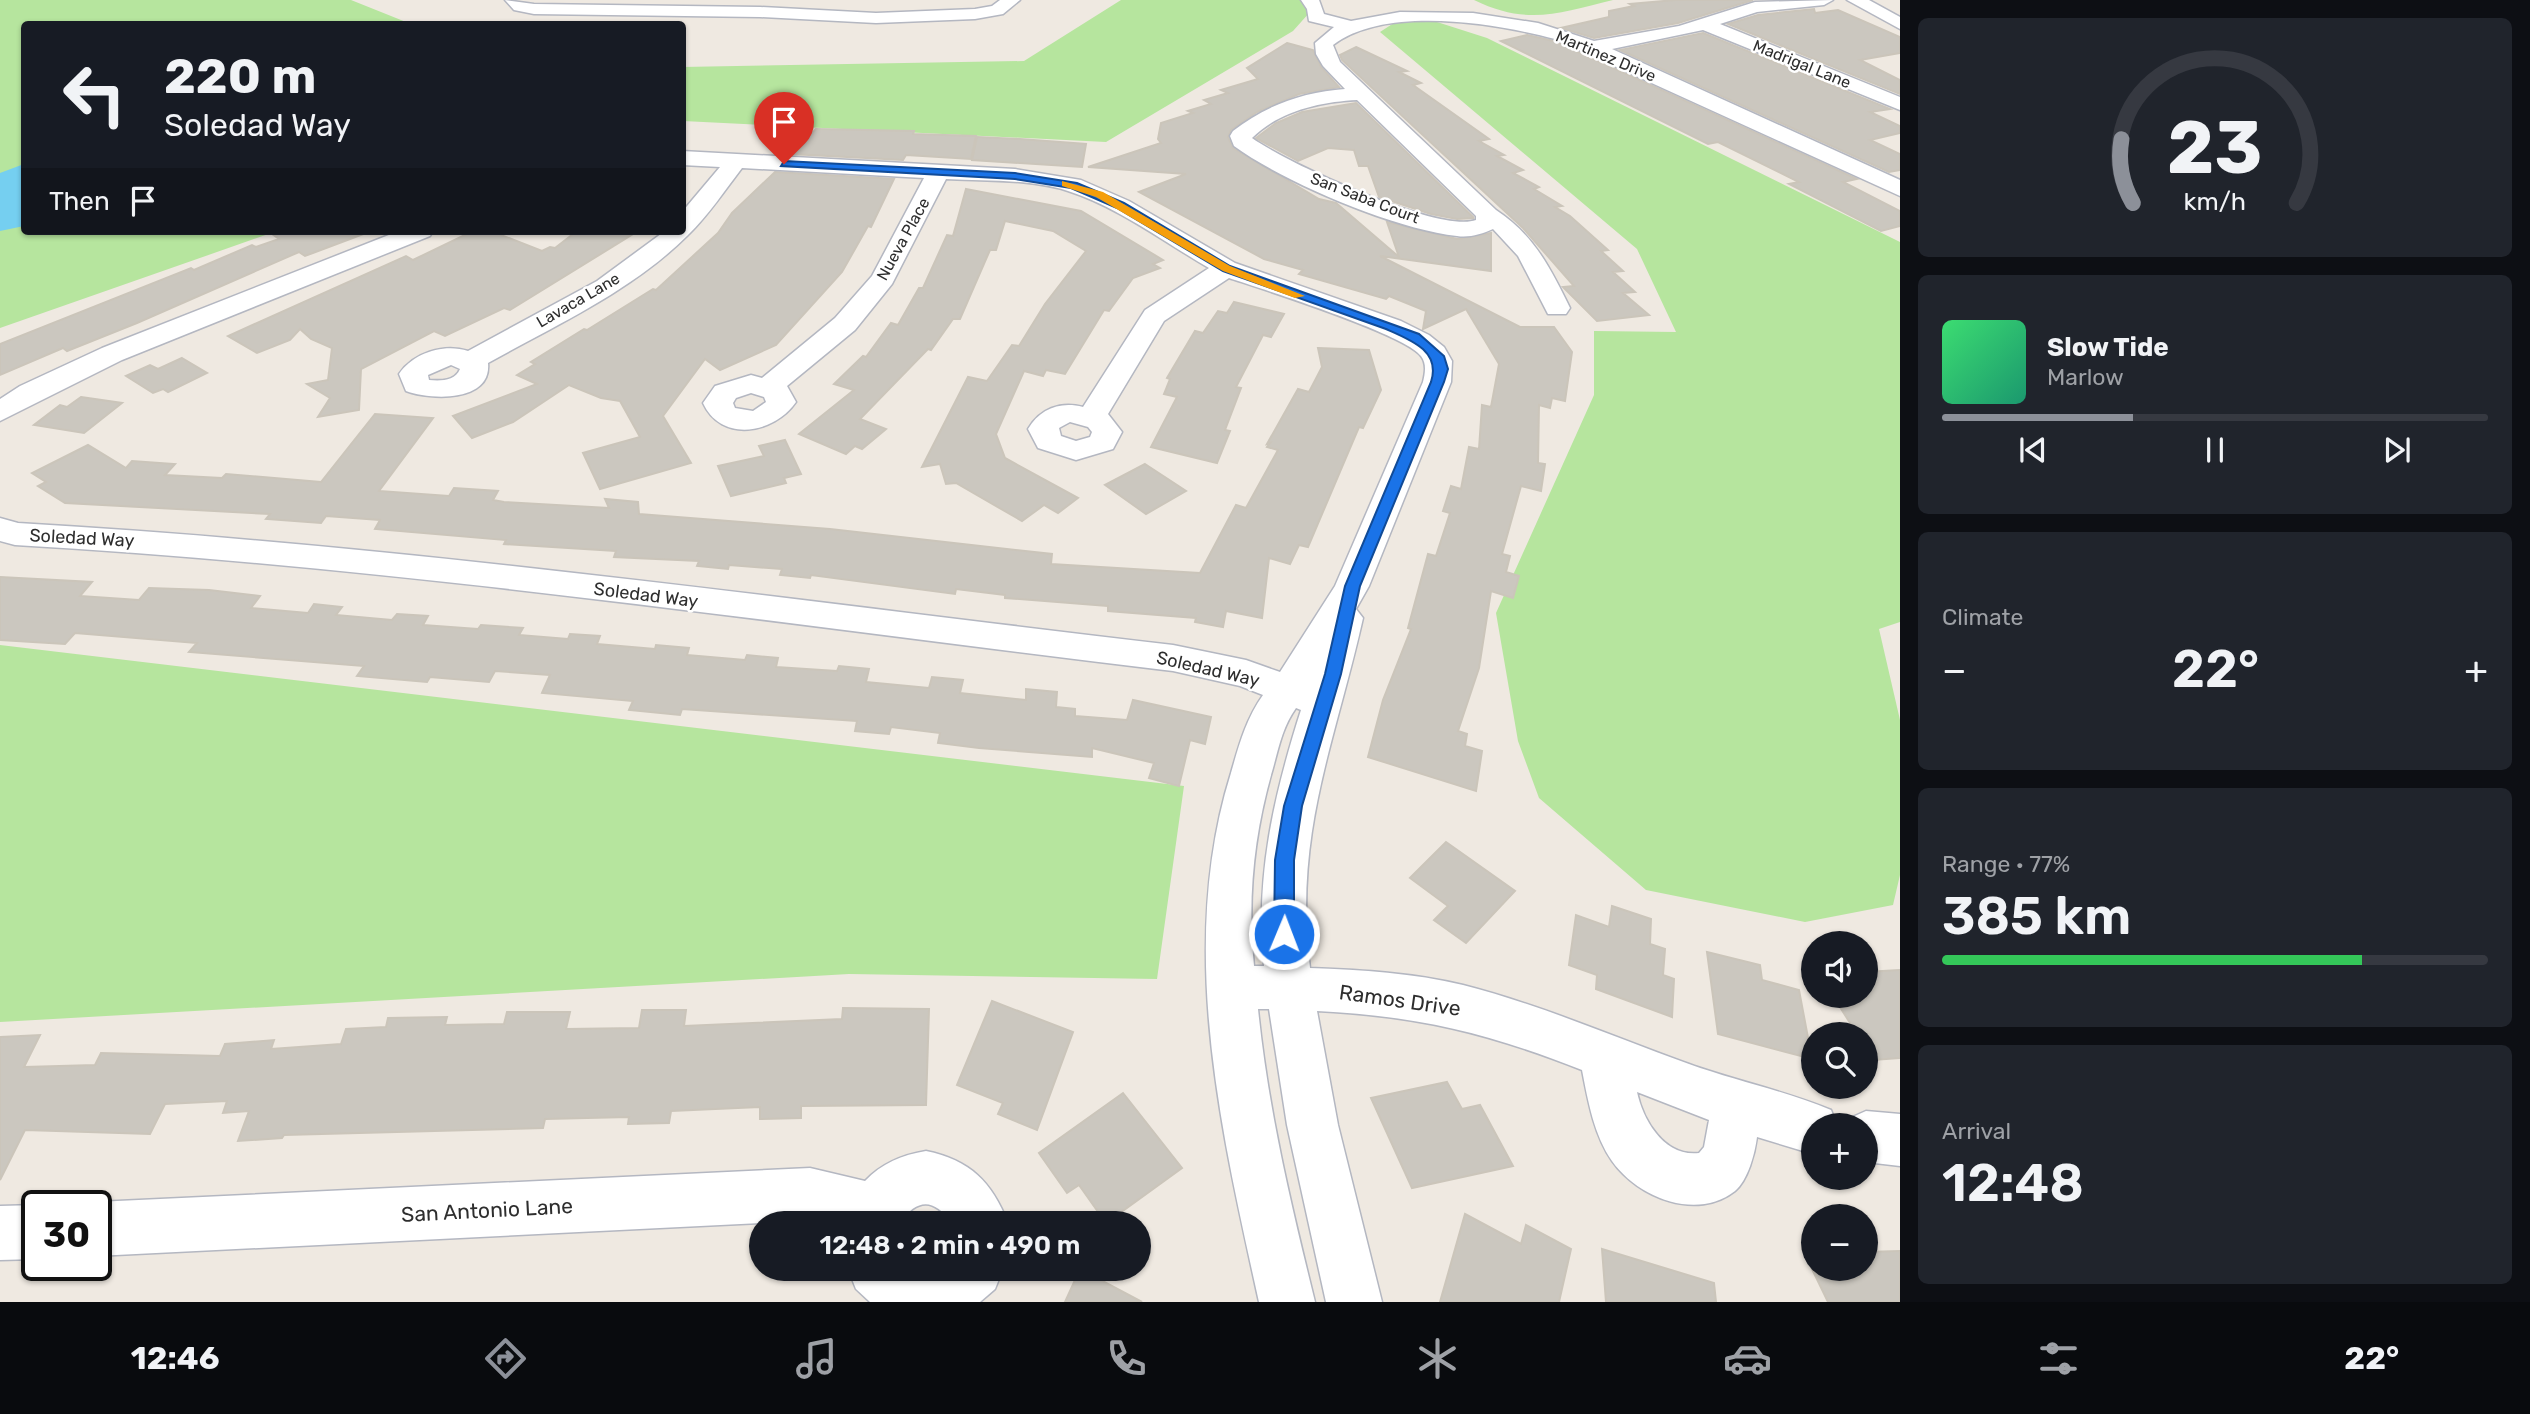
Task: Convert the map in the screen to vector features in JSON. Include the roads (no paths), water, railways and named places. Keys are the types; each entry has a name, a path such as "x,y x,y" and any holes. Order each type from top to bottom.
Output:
{"street":[{"path":"514,0 520,6 534,9 760,12 876,18 975,14 997,10 1011,0"},
{"path":"1310,0 1316,9 1315,17 1344,24"},
{"path":"1591,47 1704,24 1755,7 1824,0"},
{"path":"1856,0 1900,24"},
{"name":"Martinez Drive","path":"1344,24 1399,5 1494,18 1561,35 1900,188"},
{"path":"1344,24 1328,36 1324,43 1325,54 1333,66 1488,215 1519,237 1557,308"},
{"name":"Madrigal Lane","path":"1704,24 1900,104"},
{"name":"San Saba Court","path":"1363,94 1318,97 1286,106 1247,131 1241,136 1242,141 1320,182 1415,219 1469,229 1487,223 1488,215"},
{"name":"Soledad Way","path":"686,158 1015,176 1073,185 1121,205 1226,268 1402,332 1414,337 1438,356 1441,369 1437,382 1306,696 1284,860 1284,934 1302,1078 1354,1302"},
{"name":"Lavaca Lane","path":"686,223 736,161"},
{"name":"Nueva Place","path":"769,387 845,324 883,279 938,172"},
{"path":"0,412 30,392 111,354 411,235"},
{"name":"Lavaca Lane","path":"471,361 607,285 647,259 674,235"},
{"path":"1091,416 1154,316 1226,268"},
{"name":"Soledad Way","path":"0,529 39,537 157,542 524,581 1173,658 1246,674 1306,696"},
{"name":"Soledad Way","path":"1287,1302 1257,1174 1242,1089 1227,937 1229,881 1238,817 1267,719 1306,696"},
{"name":"Ramos Drive","path":"1231,986 1395,996 1462,1007 1604,1056 1736,1107 1801,1125"},
{"path":"1604,1056 1620,1121 1630,1143 1649,1163 1673,1176 1697,1180 1716,1173 1726,1158 1736,1107"},
{"path":"1878,1138 1900,1139"},
{"name":"San Antonio Lane","path":"877,1211 886,1195 900,1184 917,1178 935,1177 965,1193 975,1211"},
{"name":"San Antonio Lane","path":"112,1228 810,1195 857,1211"},
{"path":"0,1233 21,1232"},
{"path":"886,1281 909,1297 930,1300 950,1294 966,1281"}],"water":[{"path":"21,165 21,227 0,231 0,173"}]}
